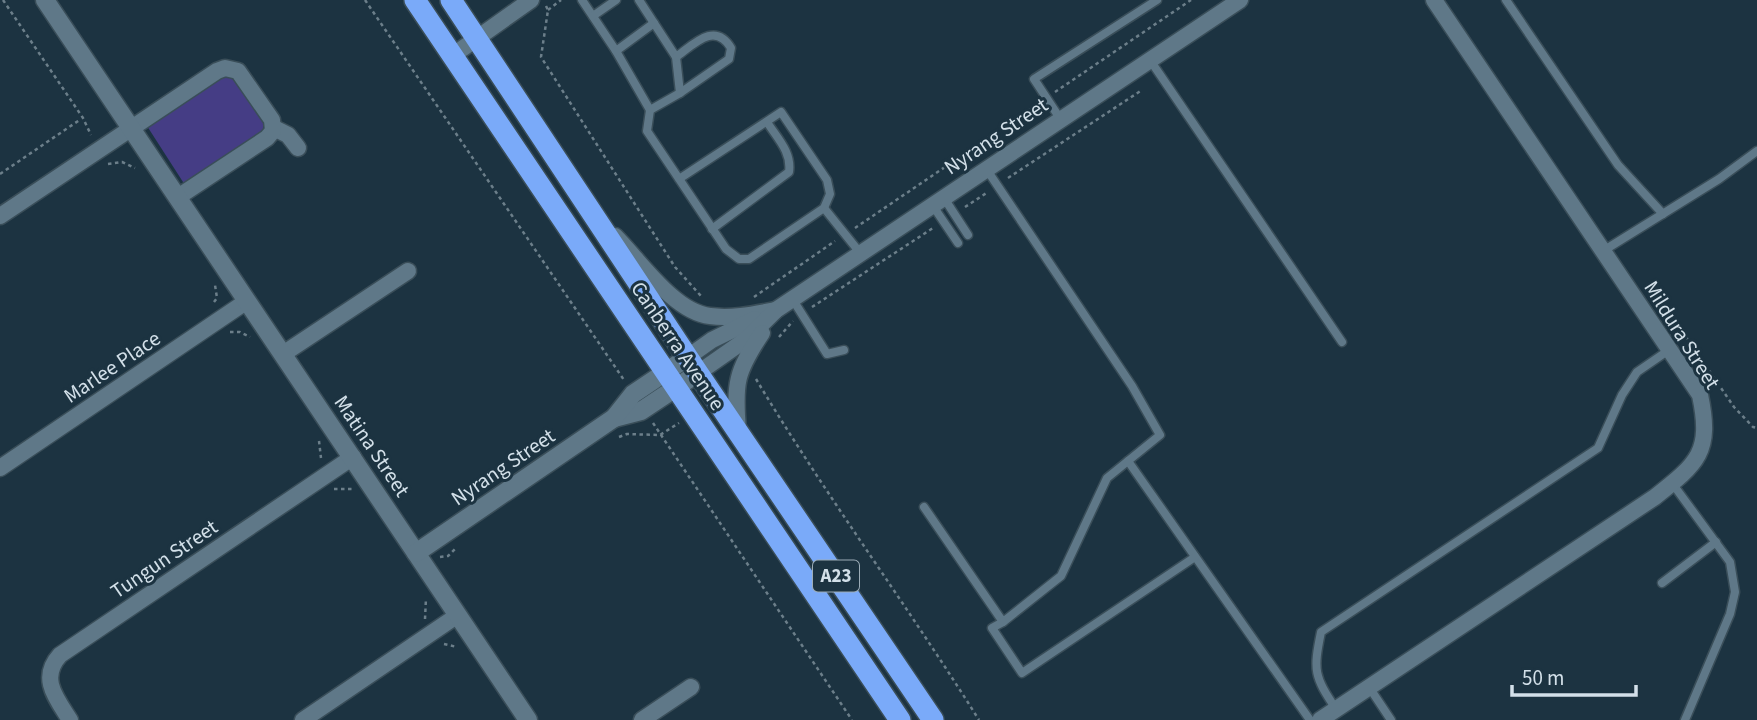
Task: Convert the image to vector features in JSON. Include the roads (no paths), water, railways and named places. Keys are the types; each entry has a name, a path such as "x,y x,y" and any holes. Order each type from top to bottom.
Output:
{"highway":[{"name":"Canberra Avenue","path":"415,0 900,720"},
{"name":"Canberra Avenue","path":"451,0 933,720"}],"street":[{"name":"Matina Street","path":"45,0 528,720"},
{"name":"Mildura Street","path":"1320,720 1655,497 1687,471 1699,456 1704,439 1705,420 1700,395 1434,0"},
{"name":"Nyrang Street","path":"614,418 644,409 671,380 693,365 738,326 793,300 1234,2"},
{"path":"452,56 521,3"},
{"path":"0,216 217,71 225,68 241,74 272,120 274,128 267,138 178,197"},
{"path":"274,128 288,135 298,148"},
{"path":"586,205 662,288 686,307 709,316 739,316 776,310"},
{"path":"283,354 408,271"},
{"name":"Marlee Place","path":"0,468 247,301"},
{"path":"738,431 736,384 743,361 776,310"},
{"name":"Nyrang Street","path":"421,559 614,418 633,394 671,380"},
{"name":"Tungun Street","path":"70,720 50,685 52,666 60,655 353,457"},
{"path":"303,720 458,615"},
{"path":"642,720 691,687"}],"lane":[{"path":"582,0 616,51 650,110 647,131 712,229 726,249 739,259 748,259 824,208 830,194 827,180 782,112 679,179"},
{"path":"593,16 617,0"},
{"path":"639,0 676,57 680,93"},
{"path":"1061,120 1034,79 1157,0"},
{"path":"1506,0 1618,165 1663,214"},
{"path":"616,51 654,23"},
{"path":"650,110 729,59 730,48 725,39 717,35 705,37 676,57"},
{"path":"1150,60 1342,342"},
{"path":"712,229 789,172 791,162 788,153 767,122"},
{"path":"1603,251 1719,179 1757,151"},
{"path":"987,170 1132,386 1160,435 1107,478 1060,576 992,628 1022,673 1195,557"},
{"path":"938,202 968,235"},
{"path":"938,202 958,243"},
{"path":"824,208 861,254"},
{"path":"793,300 827,354 844,350"},
{"path":"1336,709 1319,684 1316,659 1321,632 1598,448 1622,395 1637,372 1670,350"},
{"path":"1128,461 1310,720"},
{"path":"1672,483 1730,562 1735,592 1730,614 1685,720"},
{"path":"924,507 1003,622"},
{"path":"1662,583 1716,542"},
{"path":"1369,687 1391,720"}]}
